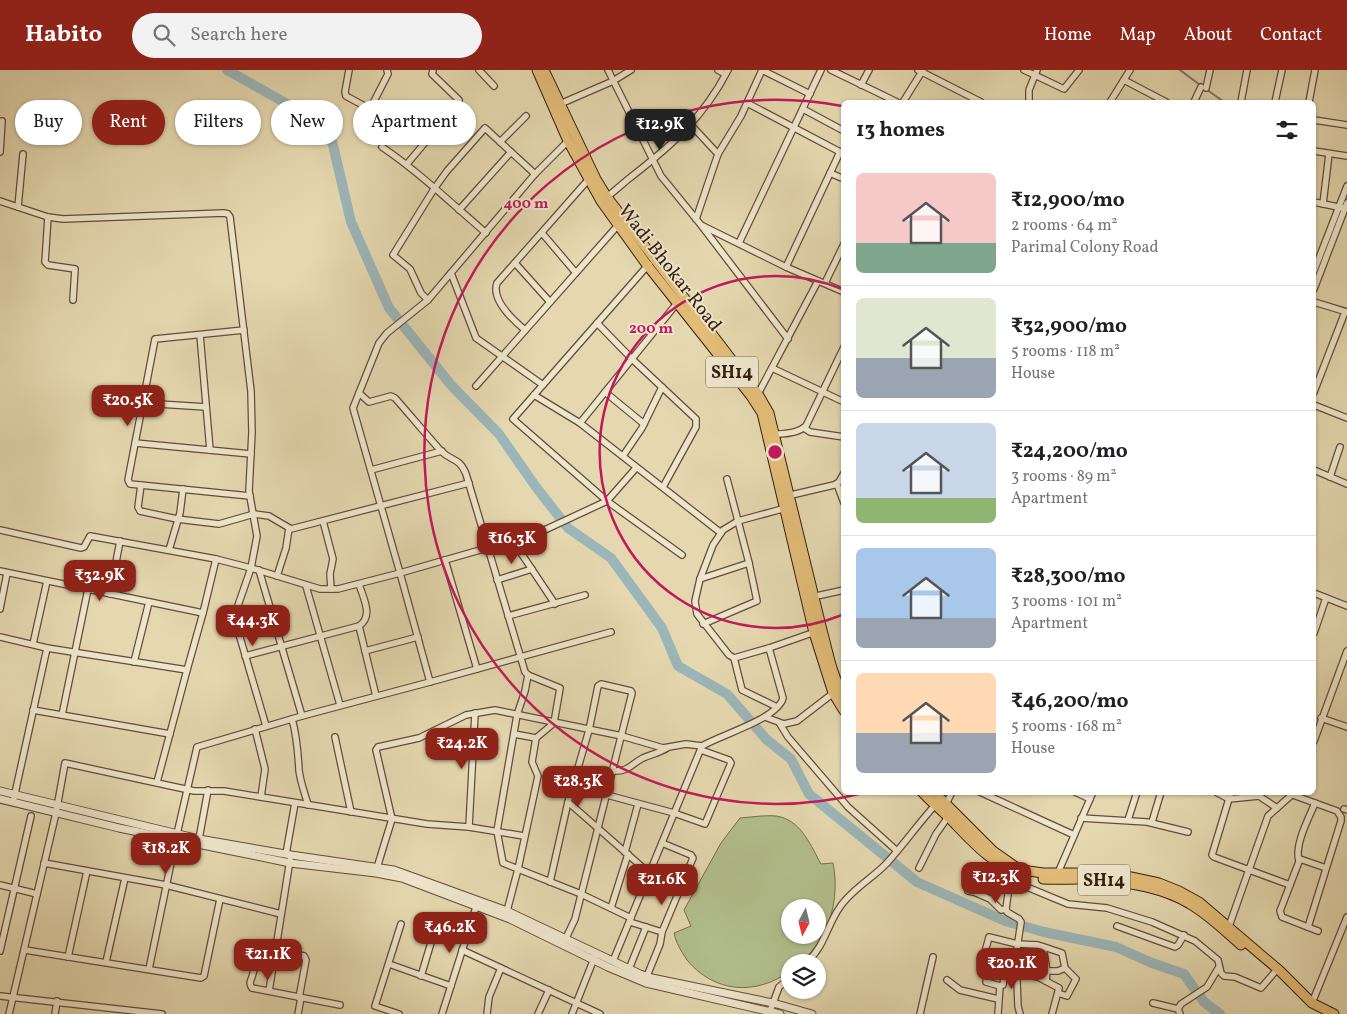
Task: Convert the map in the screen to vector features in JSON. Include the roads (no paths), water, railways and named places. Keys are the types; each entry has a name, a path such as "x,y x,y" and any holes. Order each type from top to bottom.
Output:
{"main road":[{"name":"Wadi Bhokar Road","path":"537,70 568,141 588,180 680,300 758,394 769,413 772,436 818,631 839,693"},
{"name":"Wadi Bhokar Road","path":"544,70 596,178 604,199"},
{"name":"Wadi Bhokar Road","path":"680,300 756,402 772,436"},
{"name":"SH14","path":"939,800 948,817 979,850 1010,871 1025,876 1099,880 1156,890 1189,903 1227,929 1280,971 1287,980 1312,1002 1334,1014"},
{"name":"SH14","path":"939,800 1004,860 1029,871 1057,877"},
{"name":"SH14","path":"1227,929 1274,973 1287,980"}],"street":[{"path":"349,70 346,96 370,109 388,74 386,70"},
{"path":"407,164 459,102 432,74 433,70"},
{"path":"479,70 494,86"},
{"path":"608,70 661,176 788,339"},
{"path":"560,104 614,81 631,70"},
{"path":"604,199 653,160 691,125 717,91 727,72 718,70"},
{"path":"696,219 718,154 731,134 762,70 810,94"},
{"path":"739,243 821,70"},
{"path":"831,70 893,100"},
{"path":"861,85 869,70"},
{"path":"1024,70 1036,73 1064,89 1079,70"},
{"path":"1111,100 1130,70"},
{"path":"1195,100 1210,70"},
{"path":"1241,100 1247,70"},
{"path":"1275,100 1282,70"},
{"path":"1310,100 1315,70"},
{"path":"904,100 921,71 968,100"},
{"path":"1029,100 1028,90 1036,73"},
{"path":"1124,80 1162,100"},
{"path":"1150,100 1153,96"},
{"path":"747,103 841,152"},
{"path":"803,109 841,129"},
{"path":"500,142 526,116"},
{"path":"1316,120 1347,125"},
{"path":"0,152 2,121"},
{"path":"691,125 718,154"},
{"path":"428,300 421,293 410,269 393,255 447,171 485,128 535,174"},
{"path":"430,682 353,409 380,343 387,333 428,300 535,174 568,141"},
{"path":"382,147 407,164 486,233"},
{"path":"459,210 511,152"},
{"path":"1316,152 1347,156"},
{"path":"18,207 23,154"},
{"path":"1323,204 1330,154"},
{"path":"786,267 830,173 841,155"},
{"path":"830,173 841,178"},
{"path":"525,330 508,316 496,290 497,283 588,180"},
{"path":"1316,284 1344,207 1347,186"},
{"path":"0,201 48,217 73,220 228,214 230,217 251,391 252,454 249,487 257,536 251,568 234,617 266,726"},
{"path":"1316,202 1344,207"},
{"path":"1317,255 1344,207"},
{"path":"48,217 45,262 48,265 75,269 73,300"},
{"path":"476,386 621,223"},
{"path":"701,225 786,267 841,291"},
{"path":"542,233 576,273"},
{"path":"825,283 841,250"},
{"path":"650,262 513,419 607,501 682,555"},
{"path":"515,263 550,302"},
{"path":"451,273 476,338 543,385"},
{"path":"758,394 818,281"},
{"path":"580,423 680,300"},
{"path":"1316,303 1346,312 1316,387"},
{"path":"597,323 696,419 697,422 663,487"},
{"path":"244,330 155,339 128,480 130,484 250,496"},
{"path":"200,335 210,450"},
{"path":"772,436 795,432 804,428 841,353"},
{"path":"772,368 841,401"},
{"path":"623,456 644,424 662,388"},
{"path":"605,392 644,424"},
{"path":"359,393 369,402 390,396 395,398 442,451 461,464 469,483 525,672 560,688 554,723 536,738 532,762 538,776 507,911"},
{"path":"534,395 580,423 721,533"},
{"path":"143,403 206,407"},
{"path":"1316,406 1347,418"},
{"path":"804,428 810,432 841,437"},
{"path":"135,442 252,454"},
{"path":"1330,477 1340,447"},
{"path":"371,470 442,451"},
{"path":"0,530 81,548 84,548 90,536 120,541 216,559 259,570 306,586 331,589 400,573 550,528 607,501 636,468"},
{"path":"1316,471 1347,484"},
{"path":"703,624 757,601 728,479"},
{"path":"140,485 139,510 177,519 223,524 254,514 269,516 293,529 469,483"},
{"path":"786,496 840,486"},
{"path":"169,550 183,489"},
{"path":"789,508 738,521 721,533 713,546 700,579 695,601 697,614 729,656 734,658 818,631"},
{"path":"323,521 333,559 330,574 331,589"},
{"path":"277,576 286,548 289,528"},
{"path":"513,540 555,604"},
{"path":"110,594 120,541"},
{"path":"157,782 204,613 216,559"},
{"path":"445,560 477,669"},
{"path":"700,579 749,563"},
{"path":"259,570 302,716"},
{"path":"497,580 532,570"},
{"path":"0,609 3,572 204,613"},
{"path":"32,644 47,581"},
{"path":"245,656 358,626 365,622 367,614 359,584"},
{"path":"306,586 340,705"},
{"path":"62,715 88,589"},
{"path":"810,598 841,591"},
{"path":"1316,594 1347,606"},
{"path":"508,616 585,596"},
{"path":"1316,628 1326,598"},
{"path":"134,662 149,602"},
{"path":"358,626 376,696"},
{"path":"149,968 197,747 340,705 611,632"},
{"path":"0,637 47,648 187,670"},
{"path":"365,651 418,637"},
{"path":"14,799 47,648"},
{"path":"613,961 701,748 717,738 764,718 777,707 782,698 769,648"},
{"path":"1316,734 1347,651"},
{"path":"734,658 742,690 777,707"},
{"path":"528,675 517,715 497,831 503,863 582,894 631,920 662,932"},
{"path":"550,882 568,802 589,730 598,686 601,684 632,692 582,894 575,919 566,938"},
{"path":"764,718 780,724 798,721 839,693"},
{"path":"33,710 170,734"},
{"path":"377,870 392,819 376,748 432,733 466,715 495,710 622,736 667,748"},
{"path":"468,827 475,713"},
{"path":"1321,718 1347,726"},
{"path":"292,719 297,735 296,746 299,758 299,772 308,805"},
{"path":"780,724 788,737 848,807 895,853"},
{"path":"255,729 265,769 261,797"},
{"path":"514,734 536,738"},
{"path":"335,736 351,812"},
{"path":"606,795 705,824 730,761 701,748 686,744 667,748 656,755 644,758 623,771 613,771"},
{"path":"9,1014 25,950 65,763 194,791 224,791 392,819 468,827 524,836"},
{"path":"199,839 208,790"},
{"path":"0,792 14,799 56,810 176,837 414,877 477,903 594,956"},
{"path":"986,795 1074,836"},
{"path":"1081,795 1090,799"},
{"path":"1057,877 1092,795"},
{"path":"1128,820 1136,795"},
{"path":"1152,822 1160,795"},
{"path":"1227,929 1268,816 1293,795"},
{"path":"1296,795 1337,811 1341,817 1308,927"},
{"path":"1277,808 1259,796 1230,796 1212,855 1290,885"},
{"path":"0,799 14,799"},
{"path":"815,954 838,909 845,900 886,864 939,800"},
{"path":"568,802 649,874"},
{"path":"269,991 295,803"},
{"path":"1315,803 1298,846 1297,854 1299,861 1280,910 1280,915 1318,931"},
{"path":"611,908 638,804"},
{"path":"0,951 31,816"},
{"path":"919,868 936,834 948,817"},
{"path":"1081,818 1152,822 1188,832"},
{"path":"176,837 199,839 289,857"},
{"path":"647,976 660,944 662,932 693,856 662,843"},
{"path":"1299,861 1304,859 1326,868"},
{"path":"992,860 997,874 1068,904 1109,908 1152,922 1196,941 1216,959 1224,976 1235,977 1262,988 1274,973"},
{"path":"44,863 166,885 281,914"},
{"path":"68,957 87,871"},
{"path":"106,962 125,878"},
{"path":"1009,880 1006,887 1008,895 1006,909 1007,912 1021,922 1017,944 1018,1006 1020,1014"},
{"path":"0,884 37,894"},
{"path":"968,891 990,899 1001,910 1006,909"},
{"path":"25,950 203,977 220,899"},
{"path":"477,903 507,911 566,938 594,956 646,983 780,1014"},
{"path":"442,1014 477,903"},
{"path":"421,976 440,916"},
{"path":"1312,1002 1347,917"},
{"path":"373,1014 401,924"},
{"path":"1117,926 1175,946 1178,945 1184,936"},
{"path":"629,969 646,927"},
{"path":"1000,986 985,981 988,967 982,963 988,938 991,936 1017,944 1043,947 1062,954 1065,968 1076,979 1067,996 1058,993"},
{"path":"1043,947 1047,971 1046,981"},
{"path":"298,1014 300,998 306,957 276,950 257,961 250,984 252,988 300,998 340,1005"},
{"path":"462,950 600,1014"},
{"path":"572,1014 594,956"},
{"path":"920,1014 933,957"},
{"path":"603,961 613,961 647,976 773,1003 812,1014"},
{"path":"389,964 451,986"},
{"path":"1153,1003 1179,1012 1181,1004 1207,987 1219,967"},
{"path":"487,1014 489,997 501,968"},
{"path":"1047,971 1058,971 1065,968"},
{"path":"998,1014 1000,986 1003,985 1005,969 1038,977 1059,988 1052,1014"},
{"path":"947,980 960,990 998,999"},
{"path":"770,1013 778,987 781,985"},
{"path":"538,1014 549,990"},
{"path":"0,996 162,1014"},
{"path":"55,1014 57,1001"},
{"path":"95,1014 96,1006"},
{"path":"375,1006 400,1014"}],"waterway":[{"path":"227,70 291,106 332,141 351,222 389,308 451,385 499,434 536,487 568,528 611,558 662,628 678,666 727,694 766,739 791,759 809,794 917,882 1005,921 1044,932 1116,947 1152,963 1184,974 1204,1002 1220,1014"},
{"path":"1180,70 1200,85"},
{"path":"1206,89 1221,100"}]}
